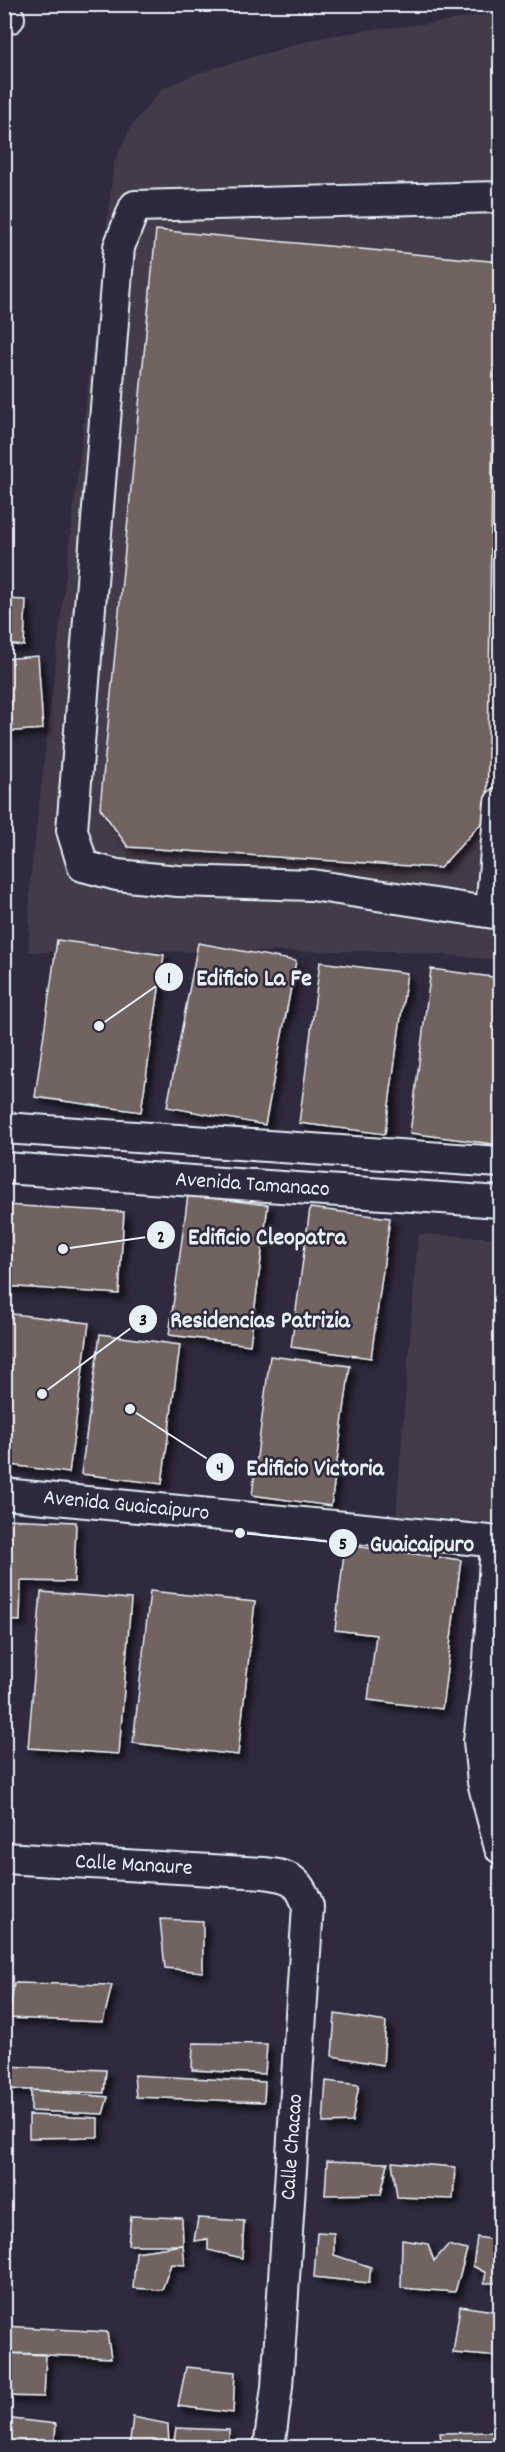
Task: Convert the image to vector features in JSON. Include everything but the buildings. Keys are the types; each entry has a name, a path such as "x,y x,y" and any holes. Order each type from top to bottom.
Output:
{"street":[{"path":"501,197 135,206 118,248 72,830 83,866 117,875 178,881 312,885 496,913 501,803"},
{"name":"Avenida Tamanaco","path":"4,1128 501,1162"},
{"name":"Avenida Tamanaco","path":"4,1168 501,1202"},
{"name":"Avenida Guaicaipuro","path":"4,1494 499,1542"},
{"path":"499,1542 479,1742 483,1782 501,1848"},
{"name":"Calle Manaure","path":"4,1858 264,1873"},
{"name":"Calle Chacao","path":"264,1873 287,1876 302,1890 308,1906 277,2387 269,2448"}],"shaded area":[{"path":"500,10 500,960 402,951 29,952 30,882 114,163 131,126 162,89 195,74 318,38 374,29 436,23"},
{"path":"418,1234 500,1238 500,1523 396,1515"}],"place":[{"name":"Edificio La Fe","path":"99,1026"},
{"name":"Edificio Cleopatra","path":"63,1249"},
{"name":"Residencias Patrizia","path":"42,1394"},
{"name":"Edificio Victoria","path":"130,1409"},
{"name":"Guaicaipuro","path":"240,1533"}]}
